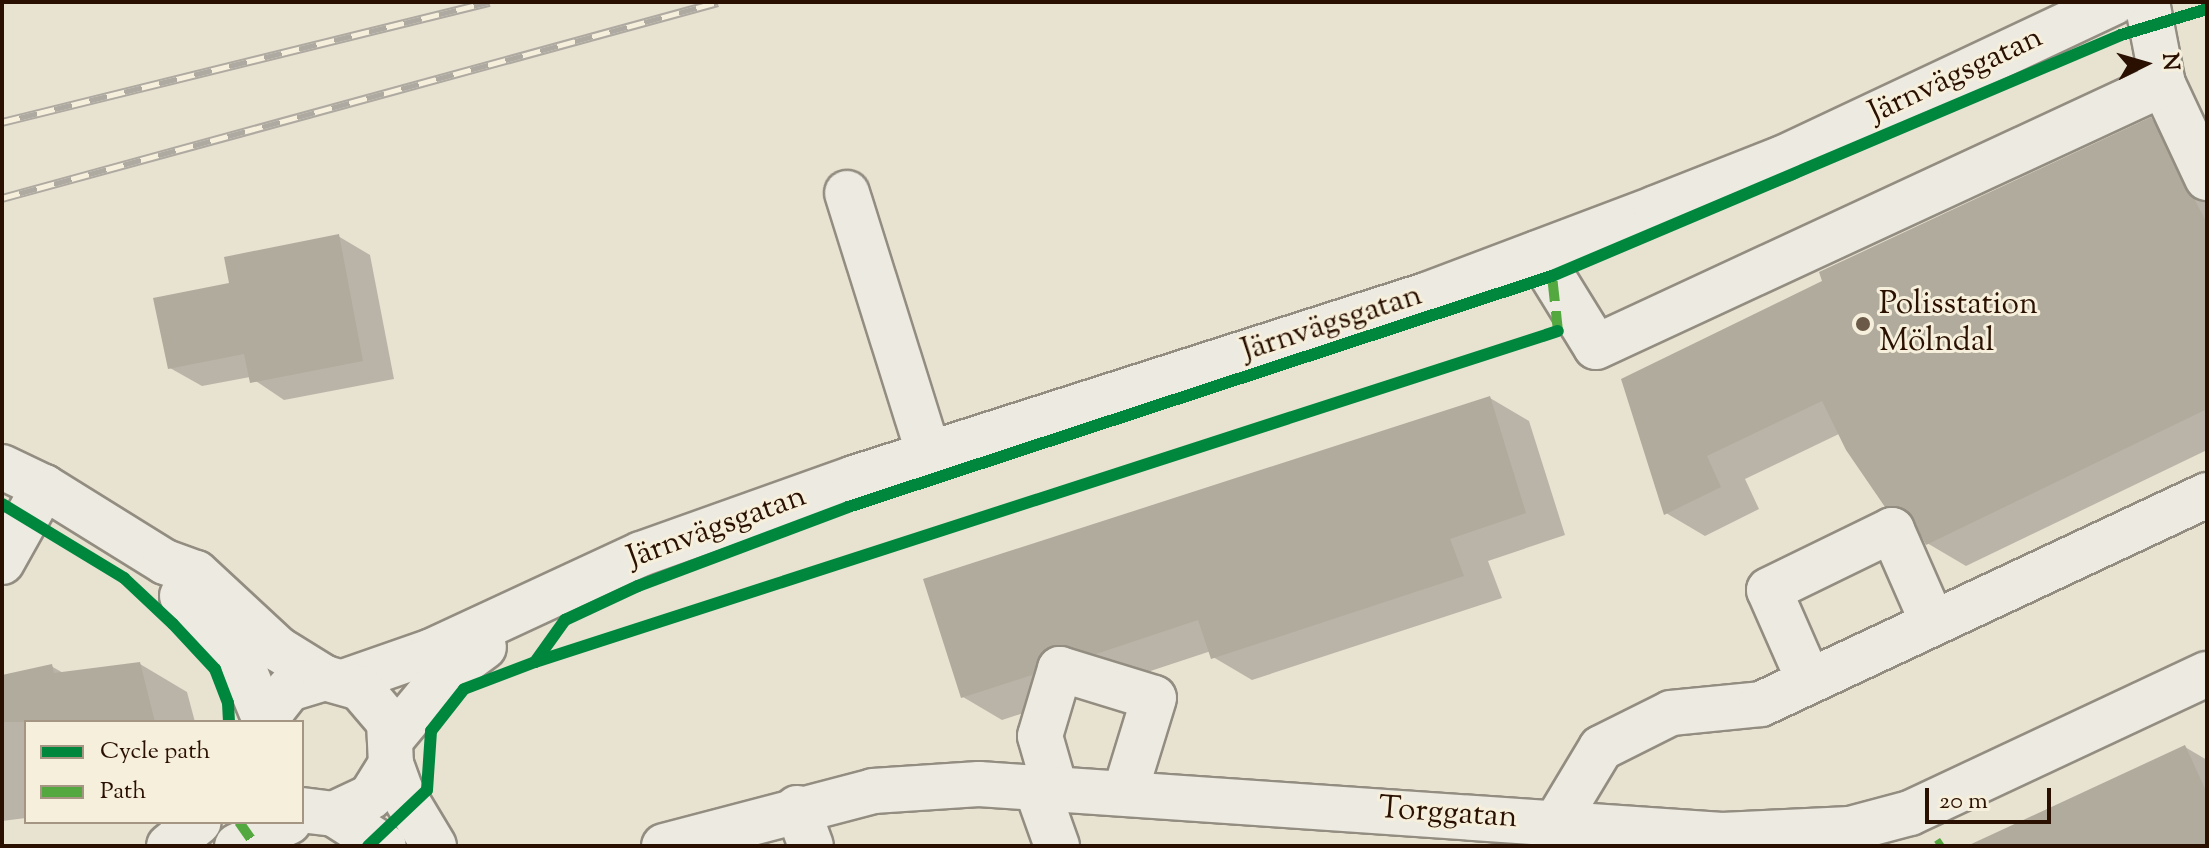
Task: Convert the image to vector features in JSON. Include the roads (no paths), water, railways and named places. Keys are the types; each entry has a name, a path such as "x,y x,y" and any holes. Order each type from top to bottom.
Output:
{"street":[{"name":"Järnvägsgatan","path":"264,720 289,689 336,680 432,651 641,554 929,454 1426,295 1783,158 2114,2"},
{"path":"2147,2 2163,84 2207,178"},
{"path":"1538,253 1596,347 2163,84"},
{"path":"847,193 929,454"},
{"path":"2,467 44,487 165,562 196,573 278,649 382,709 401,791 434,846"},
{"path":"2,562 44,487"},
{"path":"1557,821 1601,748 1671,713 1761,704 1932,621 2207,495"},
{"path":"1809,681 1769,590 1892,530 1932,621"},
{"path":"165,562 177,592 241,662 264,720"},
{"name":"Järnvägsgatan","path":"308,815 370,797 392,750 442,678 535,605"},
{"path":"1057,846 1040,736 1060,669 1154,698 1125,792"},
{"name":"Torggatan","path":"664,846 804,827 873,791 979,784 1557,821 1722,835 1850,829 1910,813 2207,674"},
{"path":"308,815 384,846"},
{"path":"169,846 196,824"},
{"path":"237,846 287,824"}],"railway":[{"path":"2,122 489,2"},
{"path":"2,198 718,2"}],"place":[{"name":"Polisstation Mölndal","path":"1863,324"}]}
